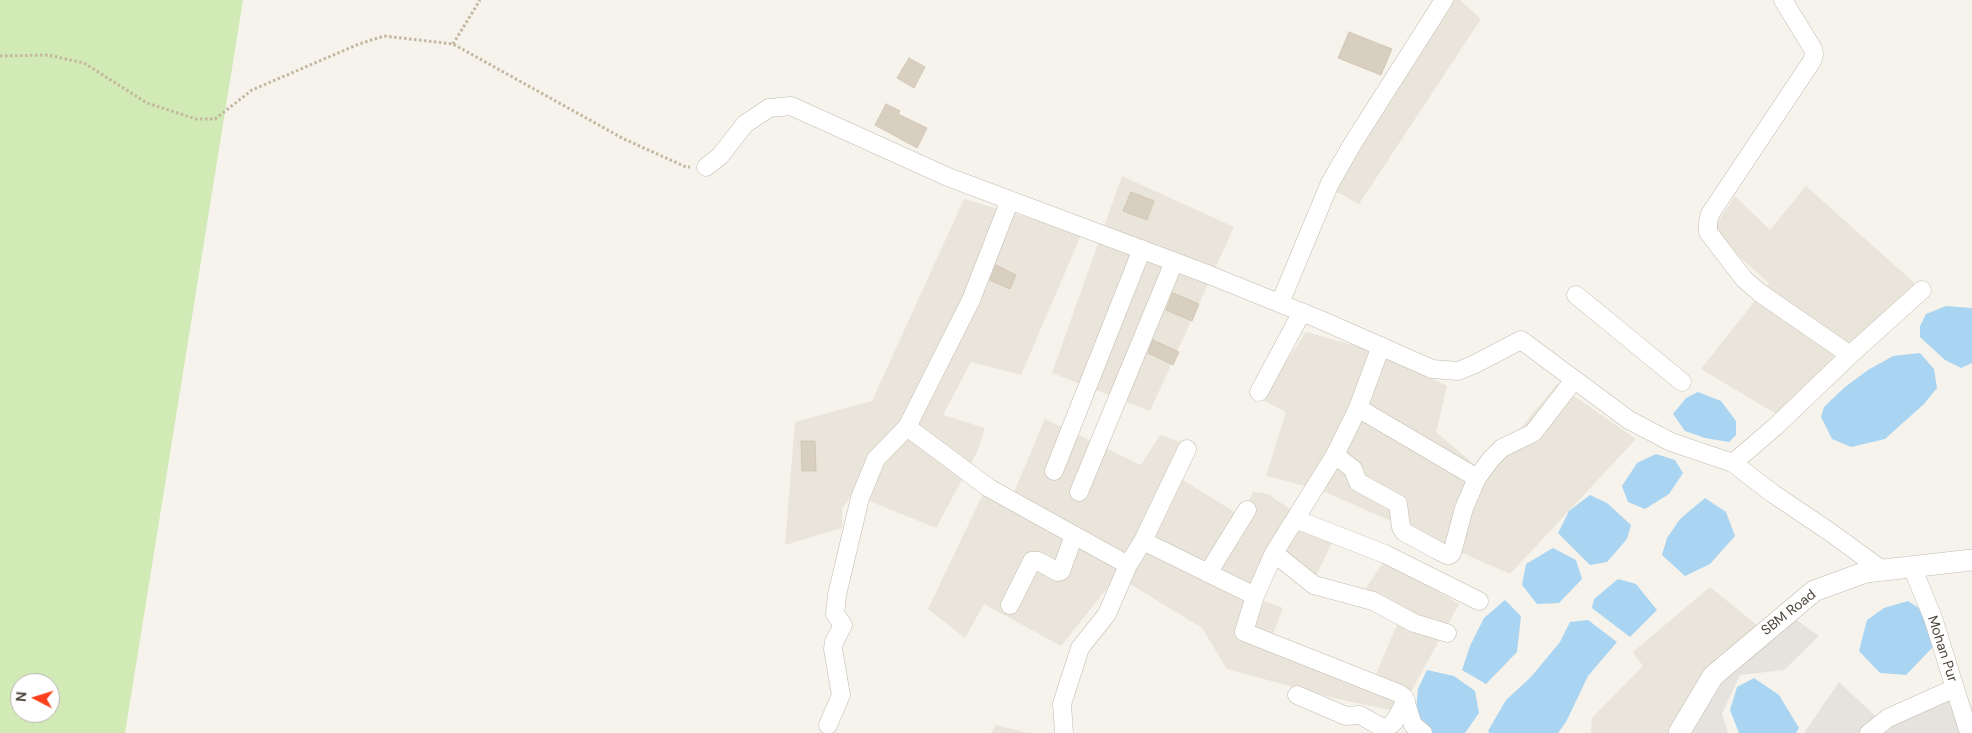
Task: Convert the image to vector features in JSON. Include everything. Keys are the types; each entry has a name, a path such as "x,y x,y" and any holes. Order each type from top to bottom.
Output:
{"street":[{"path":"1280,303 1330,183 1353,143 1444,0"},
{"path":"1783,0 1813,49 1812,61 1710,214 1708,232 1744,279 1760,293 1850,355"},
{"path":"706,167 720,156 745,124 769,108 791,106 948,177 1142,249 1280,303 1432,369 1458,371 1521,340 1628,420 1671,442 1733,463 1882,570"},
{"path":"828,725 841,695 833,649 834,642 843,625 843,622 835,614 837,595 860,498 876,459 907,427 971,300 1010,200"},
{"path":"1054,471 1142,249"},
{"path":"1079,492 1174,262"},
{"path":"1733,463 1776,426 1850,355 1922,290"},
{"path":"1576,295 1682,382"},
{"path":"1259,392 1302,312"},
{"path":"1381,346 1358,408 1335,455 1274,553 1255,596 1244,632 1398,692 1404,697 1413,725 1423,733"},
{"path":"1335,455 1353,469 1358,482 1398,504 1401,527 1404,532 1447,555 1452,554 1464,508 1477,478 1502,448 1533,433 1574,380"},
{"path":"1358,408 1477,478"},
{"path":"907,427 989,488 1128,565"},
{"path":"1064,733 1062,704 1080,648 1107,614 1128,565 1143,541 1188,449"},
{"path":"1208,573 1247,510"},
{"path":"1295,519 1385,554 1479,601"},
{"path":"1010,605 1032,561 1038,561 1058,572 1060,571 1074,535"},
{"path":"1143,541 1255,596"},
{"path":"1274,553 1314,585 1373,601 1418,625 1447,633"},
{"name":"SBM Road","path":"1680,733 1713,676 1814,591 1866,572 1972,560"},
{"name":"Mohan Pur","path":"1912,567 1933,618 1968,733"},
{"path":"1869,733 1888,718 1955,688"},
{"path":"1297,695 1346,716 1360,715 1383,728 1394,722 1406,702"}],"path":[{"path":"453,44 480,0"},
{"path":"0,56 48,55 84,63 147,103 196,119 215,119 252,90 359,44 384,36 453,44 624,139 686,167 706,167"}],"shaded area":[{"path":"1451,0 1460,0 1481,19 1359,204 1337,192 1349,158"},
{"path":"1122,176 1234,227 1150,411 1052,373"},
{"path":"1806,186 1919,287 1778,415 1701,369 1769,283 1711,232 1735,196 1770,230"},
{"path":"964,199 1082,233 1021,375 971,362 943,415 985,428 978,450 936,528 852,494 842,509 842,528 785,545 795,422 872,401"},
{"path":"1306,332 1381,353 1447,386 1436,432 1484,473 1557,384 1636,439 1510,574 1321,490 1266,476 1286,412 1261,399"},
{"path":"1045,419 1141,465 1160,435 1196,447 1181,479 1241,516 1253,492 1268,494 1334,539 1316,576 1280,560 1262,600 1283,608 1268,647 1376,674 1400,618 1366,588 1385,560 1459,604 1400,712 1338,699 1227,669 1202,628 1117,576 1061,646 984,604 965,638 928,609 983,494 1012,497"},
{"path":"1710,587 1758,626 1671,733 1591,733 1592,718 1643,666 1633,652"},
{"path":"1794,618 1819,636 1784,670 1740,675 1722,714 1728,733 1684,733 1712,683"},
{"path":"1839,682 1885,725 1953,695 1967,733 1804,733"},
{"path":"996,725 1028,733 991,733"}],"green space":[{"path":"0,0 243,0 125,733 0,733"}],"water":[{"path":"1946,306 1972,308 1972,363 1961,368 1945,360 1920,337 1920,326 1926,314"},
{"path":"1920,353 1934,369 1937,388 1924,404 1885,439 1851,447 1832,439 1821,417 1824,407 1845,387 1868,370 1893,356"},
{"path":"1698,392 1721,401 1736,421 1736,435 1729,442 1705,438 1685,431 1673,414 1686,398"},
{"path":"1656,454 1675,460 1683,473 1669,494 1645,509 1628,502 1622,486 1637,463"},
{"path":"1590,495 1607,503 1631,525 1627,539 1607,562 1590,565 1558,533 1569,511"},
{"path":"1705,498 1726,512 1735,536 1710,564 1685,576 1662,555 1667,538 1680,519"},
{"path":"1553,548 1576,560 1582,579 1559,603 1537,604 1522,585 1526,564"},
{"path":"1618,579 1636,584 1657,610 1630,637 1592,608 1594,599"},
{"path":"1505,600 1521,616 1517,652 1486,684 1462,670 1470,646 1484,618"},
{"path":"1908,601 1928,614 1934,646 1906,675 1880,673 1859,651 1867,620 1884,608"},
{"path":"1588,620 1617,642 1588,676 1566,722 1558,733 1490,733 1488,731 1506,700 1531,677 1560,642 1570,622"},
{"path":"1427,670 1454,676 1475,691 1479,713 1465,733 1433,733 1415,721 1418,689"},
{"path":"1754,678 1779,695 1799,728 1796,733 1739,733 1730,710 1737,687"}],"building":[{"path":"1349,32 1392,49 1381,75 1338,58"},
{"path":"909,58 925,67 914,88 897,78"},
{"path":"886,104 900,111 898,114 927,128 917,148 875,125"},
{"path":"1131,192 1154,201 1147,220 1123,211"},
{"path":"996,265 1016,275 1010,289 990,280"},
{"path":"1173,293 1199,304 1192,321 1166,310"},
{"path":"1153,340 1179,352 1173,365 1148,353"},
{"path":"801,441 815,441 816,471 802,471"}]}
